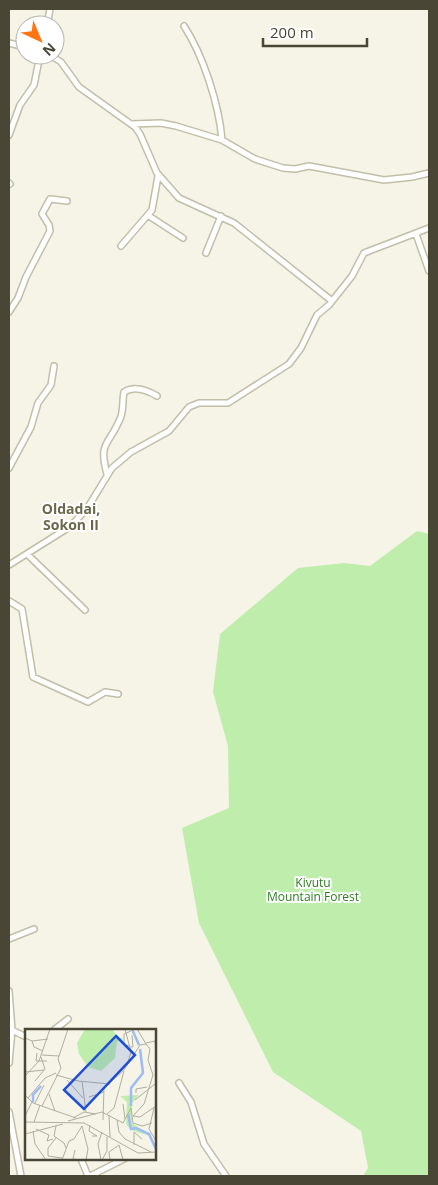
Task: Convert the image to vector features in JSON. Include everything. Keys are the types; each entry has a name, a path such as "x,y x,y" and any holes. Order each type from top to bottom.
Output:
{"street":[{"path":"184,26 196,44 197,53 210,84 219,114 222,140"},
{"path":"9,135 20,105 34,85 38,65"},
{"path":"63,65 79,87 131,124 140,134 158,176 180,199 221,216 237,225 332,301"},
{"path":"131,124 161,124 222,140 255,159 283,168 295,169 309,166 384,180 429,173"},
{"path":"121,246 149,216 153,206 158,176"},
{"path":"9,312 18,298 26,277 50,231 49,225 42,214 43,210 50,199 67,201"},
{"path":"149,216 183,238"},
{"path":"206,253 221,216"},
{"path":"9,565 75,522 88,508 107,474 127,454 169,431 193,404 199,402 228,403 283,369 301,348 317,315 332,301 353,274 364,253 376,246 416,234 429,228"},
{"path":"416,234 429,271"},
{"path":"9,468 30,427 38,403 52,385 54,366"},
{"path":"107,474 102,452 109,436 120,420 124,392 131,389 145,390 156,396"},
{"path":"26,554 85,610"},
{"path":"9,601 22,609 33,676 88,702 105,692 118,694"},
{"path":"9,939 34,929"},
{"path":"9,991 12,1030 9,1063"},
{"path":"55,1029 68,1019"},
{"path":"12,1030 25,1036"},
{"path":"179,1083 191,1102 204,1144 226,1176"},
{"path":"9,1112 21,1176"},
{"path":"81,1160 89,1176 122,1160"}],"green space":[{"name":"Kivutu Mountain Forest","path":"417,531 429,534 429,1176 363,1176 368,1168 361,1131 273,1072 199,923 182,828 229,808 228,746 213,692 220,634 298,568 344,563 370,566"}],"district":[{"name":"Oldadai, Sokon II","path":"71,518"}]}
